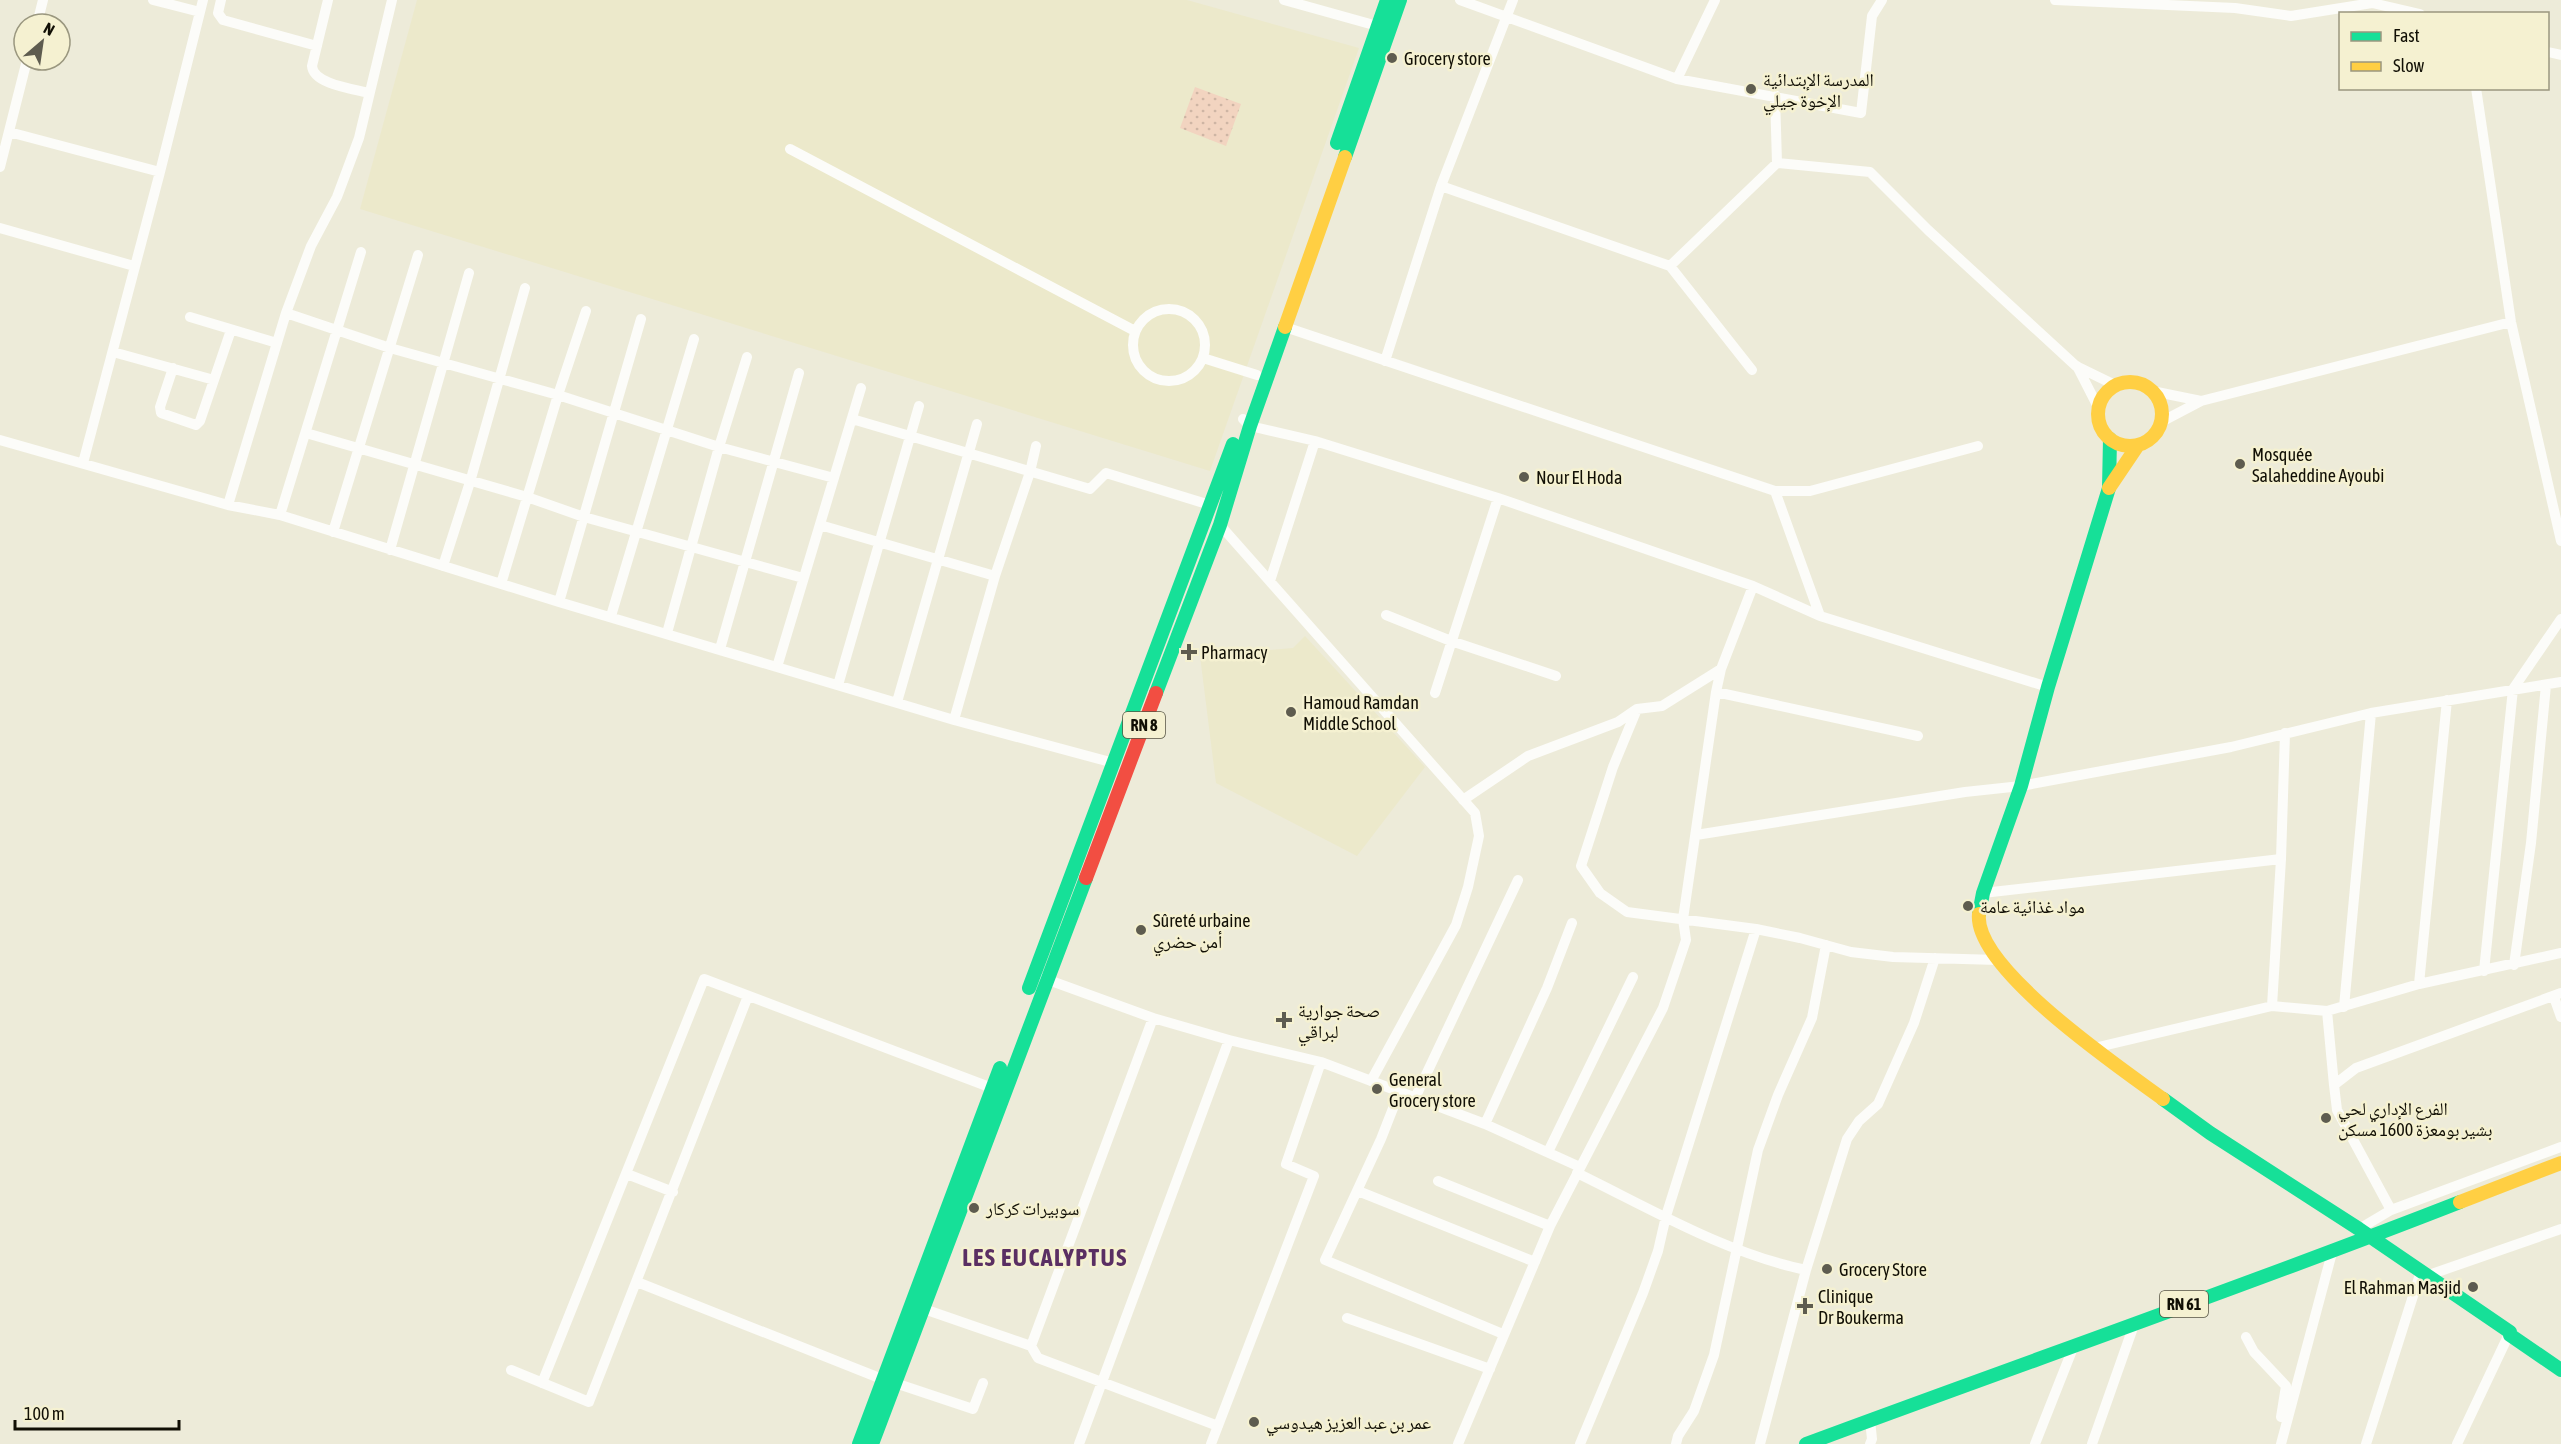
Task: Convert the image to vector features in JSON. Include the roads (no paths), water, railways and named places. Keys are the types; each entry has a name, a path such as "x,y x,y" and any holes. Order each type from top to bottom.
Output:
{"main road":[{"name":"RN 8","path":"859,1444 924,1309 1114,763 1210,505 1285,327 1384,28 1387,0"},
{"name":"RN 8","path":"872,1444 889,1381 992,1088 1040,977 1220,525 1257,375 1384,28 1400,0"},
{"path":"2130,382 2146,386 2152,391 2161,405 2161,422 2153,437 2138,445 2128,446 2110,440 2099,425 2098,407 2101,398 2115,385 2130,382"},
{"path":"2110,440 2109,488 2048,687 2021,786 1983,893 1978,918 1985,939 1998,960 2052,1016 2094,1048 2210,1133 2365,1233 2510,1332 2510,1335 2561,1370"},
{"path":"2109,488 2138,445"},
{"name":"RN 61","path":"1806,1444 2024,1363 2073,1348 2135,1322 2334,1248 2365,1233 2561,1163"}],"street":[{"path":"153,0 200,12"},
{"path":"83,463 203,0"},
{"path":"221,0 218,13 223,20 317,46"},
{"path":"328,0 312,72 316,78 369,93"},
{"path":"228,505 286,313 311,246 342,185 364,118 392,0"},
{"path":"1284,0 1299,2 1384,28"},
{"path":"1460,0 1677,79 1775,95 1861,113 1872,16 1882,0"},
{"path":"1384,361 1442,186 1513,0"},
{"path":"1677,79 1715,0"},
{"path":"2055,0 2236,4 2292,16 2372,3 2411,12"},
{"path":"0,167 24,72"},
{"path":"2476,90 2511,322 2561,541"},
{"path":"1670,266 1776,163 1775,95"},
{"path":"0,116 12,120"},
{"path":"9,132 160,172"},
{"path":"790,149 1135,330"},
{"path":"1776,163 1870,172 1928,230 2076,366 2115,385"},
{"path":"1442,186 1670,266 1752,370"},
{"path":"0,228 134,266"},
{"path":"280,515 361,252"},
{"path":"333,532 418,255"},
{"path":"390,550 469,273"},
{"path":"443,566 471,482 525,288"},
{"path":"1173,309 1185,313 1197,322 1203,333 1205,345 1203,358 1196,370 1186,377 1174,381 1155,378 1140,367 1134,355 1132,343 1135,330 1149,315 1160,310 1173,309"},
{"path":"501,584 526,497 586,311"},
{"path":"286,313 390,348 558,395 719,447 834,478"},
{"path":"190,317 277,343"},
{"path":"559,602 641,319"},
{"path":"2161,422 2201,401 2511,322"},
{"path":"1285,327 1775,491 1810,491 1978,446"},
{"path":"173,368 160,411 164,416 196,425 200,422 231,330"},
{"path":"611,616 694,339"},
{"path":"113,352 214,380"},
{"path":"667,633 719,447 747,357"},
{"path":"1203,358 1257,375"},
{"path":"2076,366 2098,407"},
{"path":"720,649 799,374"},
{"path":"777,667 861,388"},
{"path":"2152,391 2201,401"},
{"path":"838,685 919,406"},
{"path":"852,418 1090,489 1106,473 1210,505"},
{"path":"1246,422 1316,441 1498,498 1754,586 1820,616 2048,687"},
{"path":"897,702 978,424"},
{"path":"306,433 526,497 584,517 803,578"},
{"path":"0,440 228,505 280,515 559,602 954,720 1114,763"},
{"path":"1270,581 1316,441"},
{"path":"954,720 995,576 1030,472 1036,446"},
{"path":"1775,491 1820,616"},
{"path":"1435,693 1498,498"},
{"path":"820,525 995,576"},
{"path":"1220,525 1475,813 1479,836 1459,916 1371,1081"},
{"path":"1458,1444 1550,1226 1663,1008 1686,940 1683,919 1716,692 1721,669 1754,586"},
{"path":"1386,615 1451,641 1556,676"},
{"path":"2484,971 2513,689 2561,619"},
{"path":"1463,800 1528,756 1618,722 1637,709 1662,706 1721,669"},
{"path":"1696,835 1965,792 2021,786 2231,747 2371,713 2561,681"},
{"path":"2514,965 2531,843 2546,685"},
{"path":"1716,692 1918,736"},
{"path":"2419,984 2447,700"},
{"path":"1637,709 1613,767 1581,866 1600,893 1628,912 1756,929 1851,952 1998,960"},
{"path":"2344,1007 2371,713"},
{"path":"2272,1006 2281,859 2285,733"},
{"path":"1983,893 2281,859"},
{"path":"1415,1098 1518,880"},
{"path":"1485,1124 1547,988 1572,923"},
{"path":"1580,1444 1643,1293 1658,1251 1666,1216 1756,929"},
{"path":"1676,1444 1678,1436 1694,1411 1714,1355 1758,1150 1778,1095 1812,1018 1826,945"},
{"path":"2094,1048 2272,1006 2327,1011 2419,984 2561,953"},
{"path":"1760,1444 1806,1270 1847,1139 1859,1121 1878,1104 1914,1023 1935,958"},
{"path":"1040,977 1153,1018 1229,1040 1321,1062 1485,1124 1548,1152 1578,1170 1722,1243 1787,1266 1806,1270"},
{"path":"1548,1152 1633,977"},
{"path":"542,1383 704,979 992,1088"},
{"path":"2334,1084 2356,1068 2557,995 2561,1017"},
{"path":"511,1370 589,1402 748,996"},
{"path":"2327,1011 2337,1110 2391,1210"},
{"path":"1031,1347 1153,1018"},
{"path":"1080,1444 1229,1040"},
{"path":"1211,1444 1314,1176 1286,1164 1321,1062"},
{"path":"1399,1093 1358,1191 1325,1260 1503,1334"},
{"path":"2365,1233 2391,1210 2561,1147"},
{"path":"627,1174 673,1192"},
{"path":"1438,1181 1550,1226"},
{"path":"1358,1191 1535,1262"},
{"path":"2366,1444 2423,1274 2561,1229"},
{"path":"2281,1444 2334,1248"},
{"path":"637,1282 889,1381 973,1409 984,1383"},
{"path":"924,1309 1031,1347 1038,1358 1218,1426"},
{"path":"1347,1318 1490,1369"},
{"path":"2092,1444 2135,1322"},
{"path":"2457,1444 2510,1332"},
{"path":"2246,1337 2254,1353 2286,1386 2280,1422 2284,1429"},
{"path":"2035,1444 2073,1348"},
{"path":"1870,1420 1872,1439 1870,1444"}],"place":[{"name":"Grocery store","path":"1392,58"},
{"name":"المدرسة الإبتدائية الإخوة جيلي","path":"1751,89"},
{"name":"Mosquée Salaheddine Ayoubi","path":"2240,464"},
{"name":"Nour El Hoda","path":"1524,477"},
{"name":"Pharmacy","path":"1189,652"},
{"name":"Hamoud Ramdan Middle School","path":"1291,712"},
{"name":"مواد غذائية عامة","path":"1968,906"},
{"name":"Sûreté urbaine أمن حضري","path":"1141,930"},
{"name":"صحة جوارية لبراقي","path":"1284,1020"},
{"name":"General Grocery store","path":"1377,1089"},
{"name":"الفرع الإداري لحي بشير بومعزة 1600 مسكن","path":"2326,1118"},
{"name":"سوبيرات كركار","path":"974,1208"},
{"name":"Grocery Store","path":"1827,1269"},
{"name":"El Rahman Masjid","path":"2473,1287"},
{"name":"Clinique Dr Boukerma","path":"1805,1306"},
{"name":"عمر بن عبد العزيز هيدوسي","path":"1254,1422"}],"district":[{"name":"LES EUCALYPTUS","path":"1045,1257"}]}
